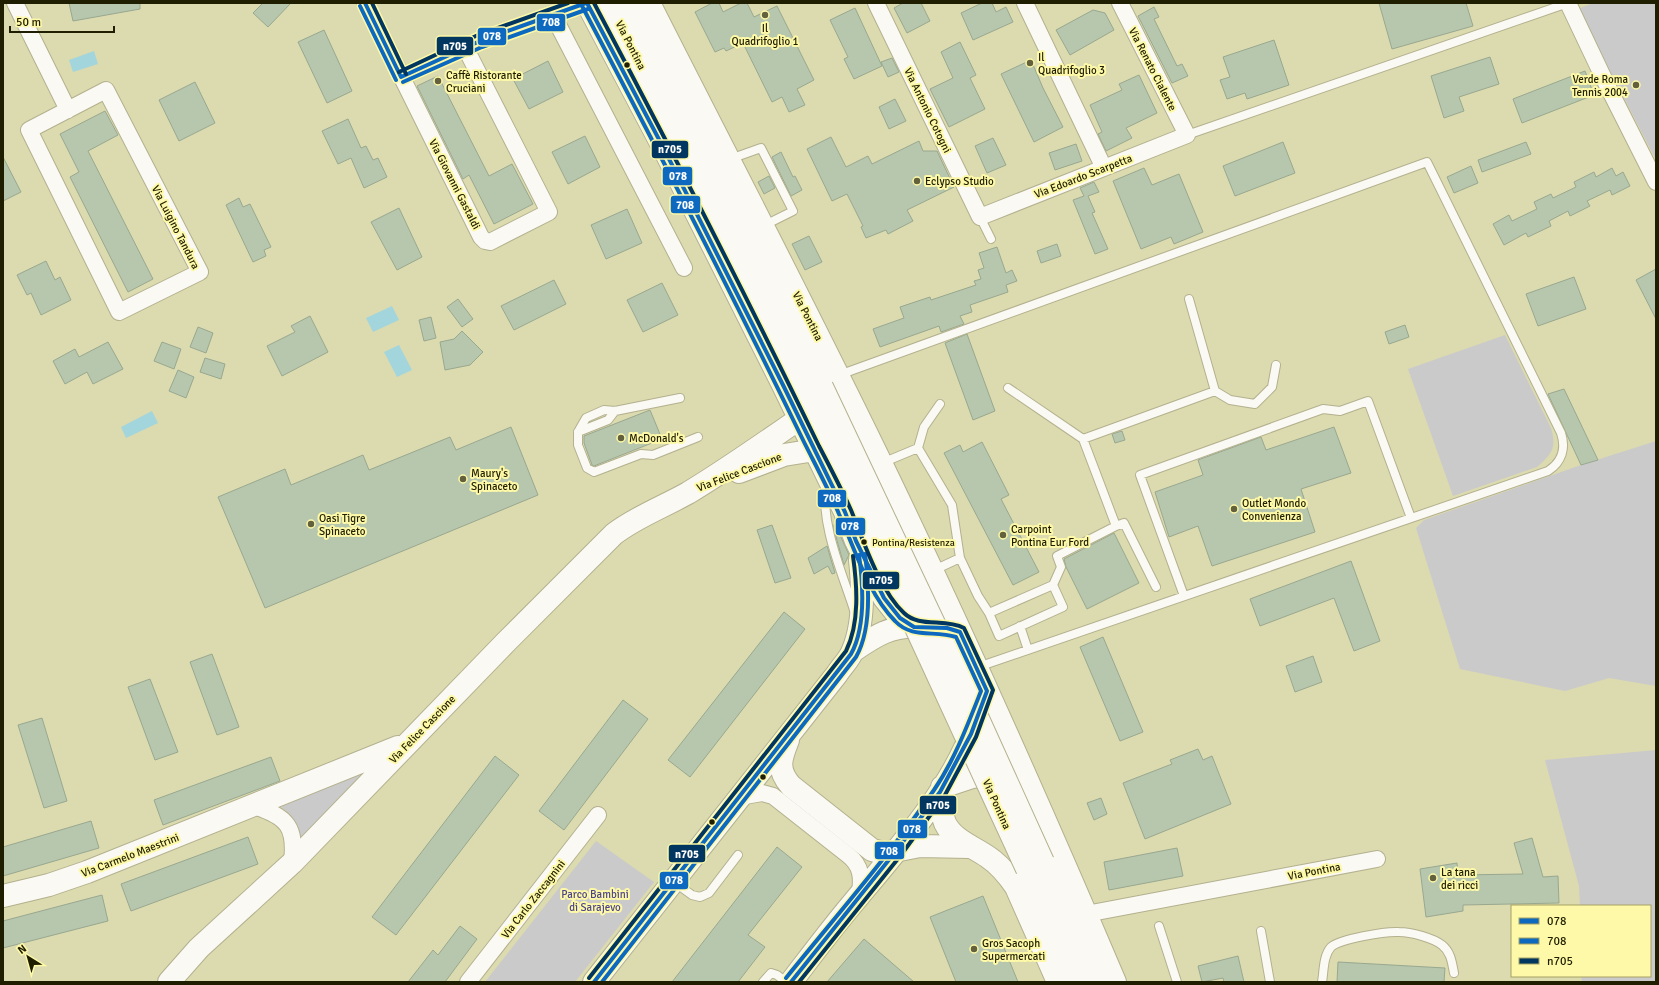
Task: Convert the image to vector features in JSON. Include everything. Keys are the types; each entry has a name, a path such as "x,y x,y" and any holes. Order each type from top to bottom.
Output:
{"main road":[{"name":"Via Pontina","path":"587,3 666,154 799,419 845,512 856,541 887,604 900,618 921,627"},
{"name":"Via Pontina","path":"610,3 821,385 881,463 987,691 1115,982"},
{"name":"Via Pontina","path":"628,3 821,385"},
{"name":"Via Pontina","path":"649,3 762,226 821,385 909,612 1035,866 1095,982"},
{"name":"Via Felice Cascione","path":"688,493 752,452 799,419"},
{"name":"Via Felice Cascione","path":"169,982 199,948 292,864 512,636 614,534 630,523 688,493 779,456 794,452 814,450"},
{"name":"Via Pontina","path":"853,651 859,624 862,588 856,541"},
{"path":"921,627 940,617 945,608 945,601"},
{"path":"594,982 853,651 885,631 897,628 946,628 960,632"},
{"path":"791,982 896,851 941,790 971,734 987,691"},
{"path":"791,731 780,763 781,770 786,781 872,850 884,853 928,846 969,847"},
{"name":"Via Carmelo Maestrini","path":"3,896 49,885 81,874 254,806 408,743"},
{"path":"941,790 972,777 996,774 1015,776 1031,789"},
{"path":"941,790 945,823 951,832 969,847 982,853 996,864 1016,887 1058,982"},
{"name":"Via Pontina","path":"1035,866 1076,982"}],"street":[{"path":"15,3 68,110"},
{"name":"Via Giovanni Gastaldi","path":"365,3 482,237 485,241 493,241 549,212 466,47"},
{"path":"401,77 466,47 587,3"},
{"name":"Via Antonio Cotogni","path":"876,3 980,217"},
{"path":"1025,3 1104,168"},
{"name":"Via Renato Cialente","path":"1120,3 1187,136"},
{"path":"1568,3 1605,81 1656,182"},
{"path":"553,15 684,268"},
{"name":"Via Luigino Tandura","path":"106,90 200,272 119,312 29,130 68,110 106,90"},
{"name":"Via Edoardo Scarpetta","path":"980,217 1187,136"},
{"path":"739,798 762,793 773,796 848,855 855,861 861,872 860,894"},
{"path":"254,806 276,814 286,824 291,832 293,841 292,864"},
{"name":"Via Carlo Zaccagnini","path":"468,982 598,815"},
{"name":"Via Pontina","path":"1086,914 1377,859"}],"lane":[{"path":"1187,136 1568,3"},
{"path":"728,159 761,148 793,210 762,226"},
{"path":"821,385 1426,162 1554,418 1564,445 1560,460 1548,471 976,668"},
{"path":"980,217 991,239"},
{"path":"1189,299 1215,391 1230,400 1255,404 1272,387 1276,365"},
{"path":"1008,388 1083,439 1116,526"},
{"path":"1083,439 1215,391"},
{"path":"680,398 615,411 604,410 586,418 578,432 578,445 587,468 594,472 641,454 653,455 698,437"},
{"path":"1184,596 1140,475 1323,409 1340,411 1368,401 1411,518"},
{"path":"940,404 924,427 918,448 952,505 960,558 978,596 989,613 999,636 1063,607 1053,584"},
{"path":"881,463 918,448"},
{"path":"827,476 824,496 828,528 859,624"},
{"path":"989,613 1053,584 1061,567 1057,556 1124,523 1156,587"},
{"path":"932,571 960,558"},
{"path":"1020,626 1028,650"},
{"path":"673,882 692,895 700,897 709,893 738,855"},
{"path":"1159,926 1177,982"},
{"path":"1261,930 1270,982"},
{"path":"1322,982 1326,955 1332,946 1346,940 1398,932 1413,933 1442,945 1451,956 1454,973"},
{"path":"763,982 771,973 777,975 786,982"}],"green space":[{"name":"Verde Roma Tennis 2004","path":"1593,3 1656,3 1656,160 1578,9"},
{"path":"1505,335 1551,428 1553,435 1552,450 1537,467 1453,496 1408,369"},
{"path":"1656,441 1656,686 1609,678 1565,691 1460,669 1416,528 1424,520 1581,465"},
{"path":"1656,750 1656,982 1582,982 1581,977 1651,977 1651,905 1580,905 1579,886 1545,760"},
{"path":"367,770 300,839 294,820 280,806"},
{"name":"Parco Bambini di Sarajevo","path":"596,841 654,882 575,982 485,982"}],"water":[{"path":"94,51 98,64 73,72 69,60"},
{"path":"392,306 399,320 373,332 366,318"},
{"path":"399,345 412,370 397,377 384,352"},
{"path":"152,411 158,423 126,438 121,427"}],"building":[{"path":"69,3 140,3 140,9 73,21"},
{"path":"263,3 291,3 268,27 253,13"},
{"path":"712,3 719,3 723,12 741,3 747,3 754,17 777,6 814,80 797,89 805,105 789,112 782,97 772,102 743,43 726,51 724,48 715,52 695,12"},
{"path":"903,3 921,3 930,21 907,33 894,8"},
{"path":"982,3 992,3 996,12 1006,7 1013,22 973,40 961,13"},
{"path":"1379,3 1466,3 1473,26 1392,49"},
{"path":"1154,7 1159,17 1154,19 1177,66 1182,64 1188,76 1172,83 1138,16"},
{"path":"855,8 882,66 854,79 844,59 848,57 830,20"},
{"path":"1093,10 1105,13 1114,30 1070,55 1056,30"},
{"path":"324,30 352,91 327,103 298,42"},
{"path":"1274,40 1289,85 1247,99 1245,93 1227,99 1220,80 1230,77 1223,57"},
{"path":"960,42 976,75 970,78 985,109 949,127 930,89 953,78 941,52"},
{"path":"1490,57 1499,84 1459,97 1464,111 1444,118 1431,76"},
{"path":"892,58 899,72 888,77 881,62"},
{"path":"1031,60 1043,88 1063,127 1034,142 1001,74"},
{"path":"548,61 563,92 529,109 513,79"},
{"path":"1585,71 1594,95 1522,123 1513,99"},
{"path":"1139,75 1157,113 1126,128 1132,138 1106,151 1098,134 1102,132 1090,105 1122,90 1119,84"},
{"path":"438,76 489,176 512,164 533,204 494,224 469,175 463,179 417,86"},
{"path":"195,82 215,123 179,141 159,100"},
{"path":"895,99 906,121 889,129 879,107"},
{"path":"105,111 118,135 88,151 153,279 128,292 70,177 79,172 60,134"},
{"path":"348,119 361,148 366,146 373,160 378,158 387,177 364,188 351,158 338,164 322,131"},
{"path":"585,136 600,167 568,184 552,152"},
{"path":"831,137 846,167 868,156 872,164 919,141 923,151 937,151 954,187 907,210 913,221 888,234 886,230 866,238 861,227 863,226 847,194 832,201 807,149"},
{"path":"993,138 1006,165 987,173 975,146"},
{"path":"1283,142 1295,173 1235,196 1223,166"},
{"path":"1526,142 1531,154 1482,172 1478,160"},
{"path":"1076,144 1082,161 1055,170 1049,153"},
{"path":"781,152 793,177 795,176 802,190 791,196 772,157"},
{"path":"3,157 21,192 3,201"},
{"path":"1471,166 1478,183 1454,193 1447,177"},
{"path":"1144,168 1152,185 1179,174 1203,232 1174,244 1171,237 1141,249 1113,181"},
{"path":"1612,168 1616,176 1623,172 1630,186 1612,195 1610,190 1587,201 1590,206 1570,216 1568,211 1549,221 1551,226 1528,237 1526,233 1504,245 1493,224 1509,215 1512,221 1537,209 1534,202 1551,194 1553,198 1576,187 1574,182 1594,172 1596,177"},
{"path":"769,176 775,188 764,194 758,182"},
{"path":"1094,182 1099,192 1088,196 1095,212 1092,213 1108,249 1095,254 1073,200 1084,196 1080,188"},
{"path":"239,198 243,207 250,204 271,247 264,250 266,256 253,262 226,205"},
{"path":"399,208 422,257 397,270 371,222"},
{"path":"627,209 642,243 606,259 591,225"},
{"path":"809,236 822,262 805,270 792,244"},
{"path":"1057,244 1061,256 1041,263 1037,251"},
{"path":"997,247 1006,273 1012,270 1017,281 1006,285 1008,292 970,305 972,312 960,316 964,324 941,332 939,326 880,347 873,329 904,318 900,307 930,297 931,300 976,285 974,281 981,279 978,270 984,268 979,253"},
{"path":"46,261 55,280 60,277 71,300 41,315 31,293 27,295 17,275"},
{"path":"1656,269 1656,319 1636,280"},
{"path":"1574,277 1586,309 1538,326 1526,294"},
{"path":"554,280 566,304 514,330 501,306"},
{"path":"662,283 678,315 643,332 627,300"},
{"path":"458,299 473,319 462,327 447,307"},
{"path":"310,316 328,352 282,376 267,346 295,332 291,326"},
{"path":"431,317 436,338 424,341 419,320"},
{"path":"1405,325 1409,337 1389,344 1385,332"},
{"path":"198,327 213,333 206,353 190,347"},
{"path":"462,331 483,352 470,365 445,370 440,342 454,339"},
{"path":"967,334 995,411 973,420 945,343"},
{"path":"108,342 123,369 93,384 87,372 65,384 53,361 75,349 79,357"},
{"path":"162,342 181,349 174,369 154,361"},
{"path":"205,358 225,364 221,379 200,372"},
{"path":"178,370 194,377 186,398 169,391"},
{"path":"1564,389 1598,460 1581,465 1548,394"},
{"name":"McDonald's","path":"650,410 662,439 594,466 592,465 584,443 584,436"},
{"path":"511,427 538,495 265,608 218,497 285,469 291,485 363,455 369,470 450,437 456,450"},
{"name":"Outlet Mondo Convenienza","path":"1334,427 1351,473 1301,489 1315,532 1212,566 1198,526 1169,537 1155,492 1203,475 1198,460 1261,437 1266,450"},
{"path":"1122,431 1125,440 1115,443 1112,434"},
{"name":"Carpoint Pontina Eur Ford","path":"982,442 1009,495 1001,499 1039,572 1013,585 944,453 960,445 963,452"},
{"path":"835,524 849,555 844,565 834,530"},
{"path":"772,525 791,578 775,583 757,530"},
{"path":"1114,533 1139,583 1087,609 1066,567 1064,559"},
{"path":"827,546 835,573 832,574 828,566 814,574 808,558"},
{"path":"1351,561 1380,641 1354,651 1334,598 1260,626 1250,599"},
{"path":"784,612 805,629 690,777 668,760"},
{"path":"1103,637 1143,732 1120,741 1080,647"},
{"path":"212,654 239,727 217,735 190,662"},
{"path":"1313,656 1322,682 1295,692 1286,666"},
{"path":"150,679 178,752 155,760 128,687"},
{"path":"623,700 648,719 564,830 539,811"},
{"path":"42,718 67,801 44,808 18,725"},
{"path":"1198,749 1203,760 1212,756 1231,804 1145,839 1123,783 1172,764 1170,760"},
{"path":"495,756 519,775 396,935 372,917"},
{"path":"271,757 280,781 163,825 154,800"},
{"path":"1101,798 1107,814 1094,820 1087,803"},
{"path":"91,821 99,848 3,876 3,847"},
{"path":"248,837 258,864 131,911 121,884"},
{"path":"1532,838 1543,877 1558,876 1559,903 1463,905 1463,911 1426,917 1420,869 1457,863 1458,875 1523,874 1514,843"},
{"path":"777,847 802,867 748,935 765,947 738,982 672,982"},
{"path":"1177,848 1183,876 1109,890 1104,862"},
{"path":"102,895 108,921 3,948 3,921"},
{"name":"Gros Sacoph Supermercati","path":"983,896 1018,982 956,982 930,917"},
{"path":"460,926 477,939 445,982 408,982 433,950 438,955"},
{"path":"864,939 914,982 827,982"},
{"path":"1238,956 1244,982 1224,982 1223,978 1202,982 1198,966"},
{"path":"1338,962 1445,968 1444,982 1337,982"}],"transit line":[{"name":"078","path":"365,3 401,77"},
{"name":"n705","path":"372,3 406,74"},
{"name":"n705","path":"399,72 478,35 568,3"},
{"name":"078","path":"401,77 480,41 586,3"},
{"name":"078","path":"587,3 663,147 783,385 845,512 856,541 884,598 900,618 914,627 947,628 960,632 987,691 971,734 940,792 896,851 791,982"},
{"name":"n705","path":"594,3 764,334 851,510 873,564 887,592 895,603 910,618 925,622 957,625 964,628 993,690 976,737 945,795 901,855 799,982"},
{"name":"708","path":"360,6 396,80"},
{"name":"708","path":"582,6 667,169 827,487 863,570 877,598 885,610 902,627 916,632 956,637 981,691 954,755 934,790 881,862 786,978"},
{"name":"708","path":"403,82 482,47 588,9"},
{"name":"708","path":"602,982 856,657 865,633 867,620 868,579 865,554"},
{"name":"078","path":"594,982 851,654 856,643 861,618 862,579 859,555"},
{"name":"n705","path":"589,978 846,651 854,628 856,604 856,579 853,556"}],"place":[{"name":"Il Quadrifoglio 1","path":"765,15"},
{"name":"Il Quadrifoglio 3","path":"1030,63"},
{"name":"Caffè Ristorante Cruciani","path":"438,81"},
{"name":"Verde Roma Tennis 2004","path":"1636,85"},
{"name":"Eclypso Studio","path":"917,181"},
{"name":"McDonald's","path":"621,438"},
{"name":"Maury's Spinaceto","path":"463,479"},
{"name":"Outlet Mondo Convenienza","path":"1234,509"},
{"name":"Oasi Tigre Spinaceto","path":"311,524"},
{"name":"Carpoint Pontina Eur Ford","path":"1003,535"},
{"name":"Pontina/Resistenza","path":"864,542"},
{"name":"La tana dei ricci","path":"1433,878"},
{"name":"Gros Sacoph Supermercati","path":"974,949"}]}
